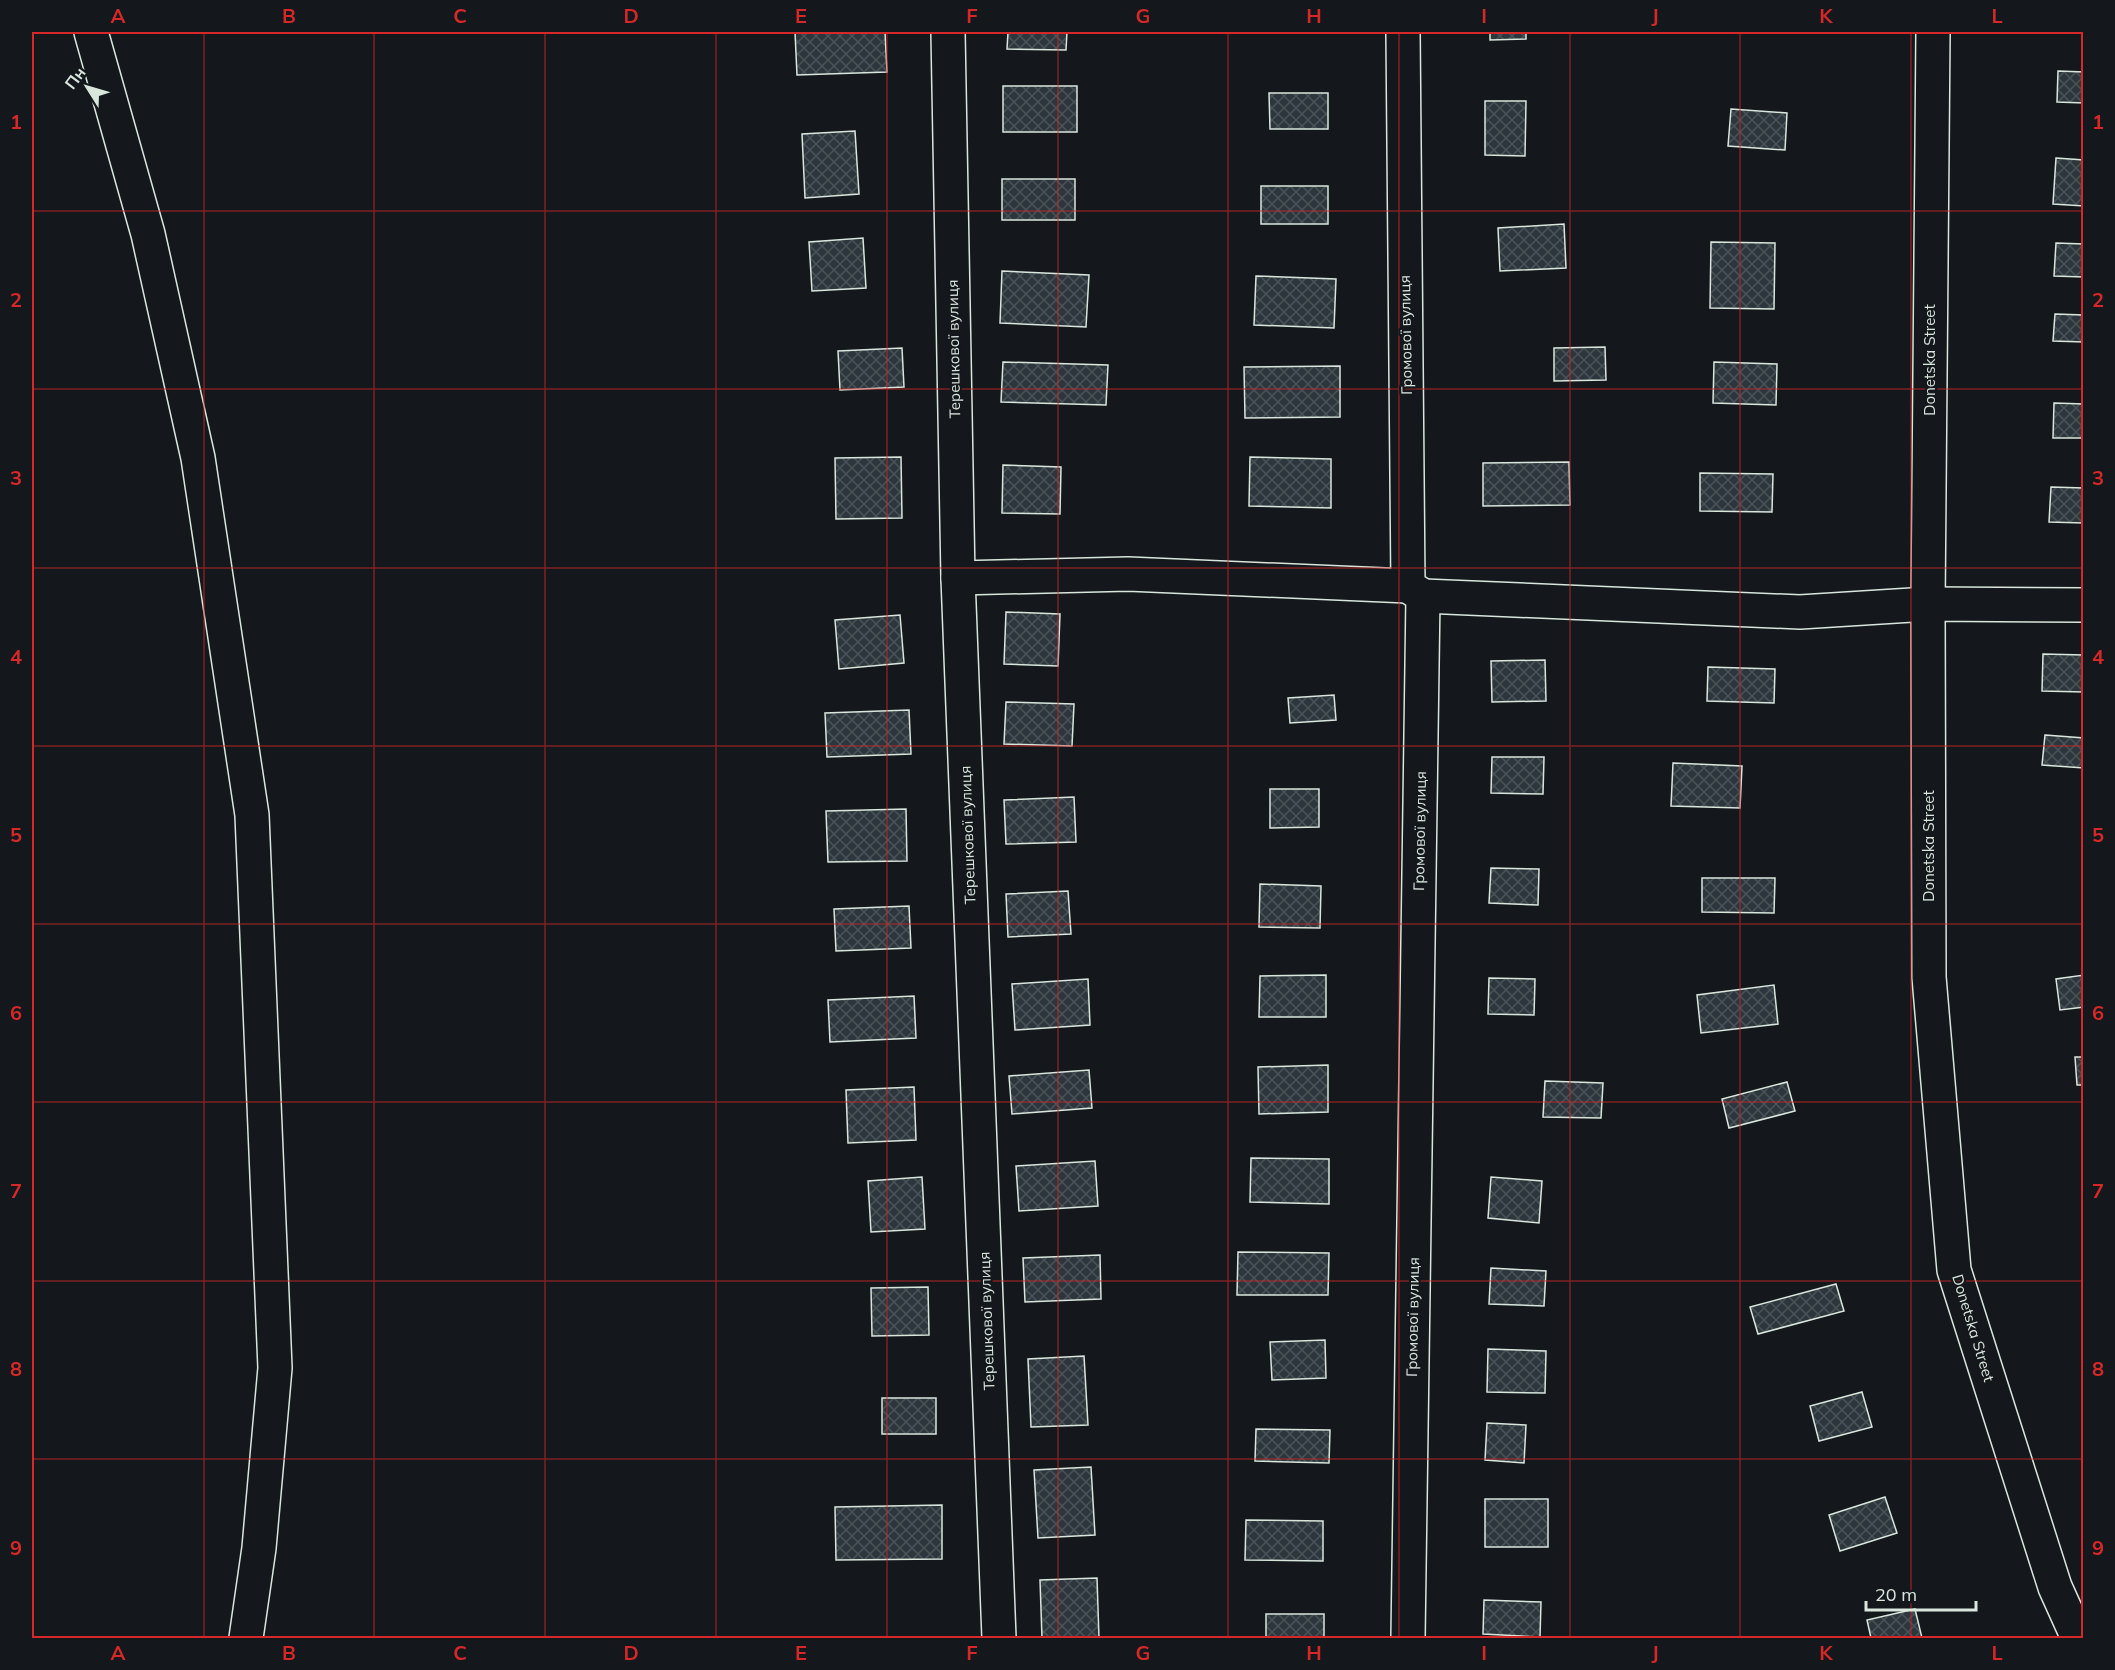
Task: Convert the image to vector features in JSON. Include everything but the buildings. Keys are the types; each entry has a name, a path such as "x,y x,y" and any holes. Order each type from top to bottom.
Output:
{"street":[{"path":"91,32 148,234 198,458 252,815 275,1368 259,1548 246,1638"},
{"name":"Терешкової вулиця","path":"948,32 958,578 999,1638"},
{"name":"Громової вулиця","path":"1403,32 1416,591 1408,1638"},
{"name":"Donetska Street","path":"1933,32 1928,604 1929,977 1954,1270 2055,1587 2078,1638"},
{"path":"958,578 1128,574 1800,612 1928,604 2084,606"}]}
